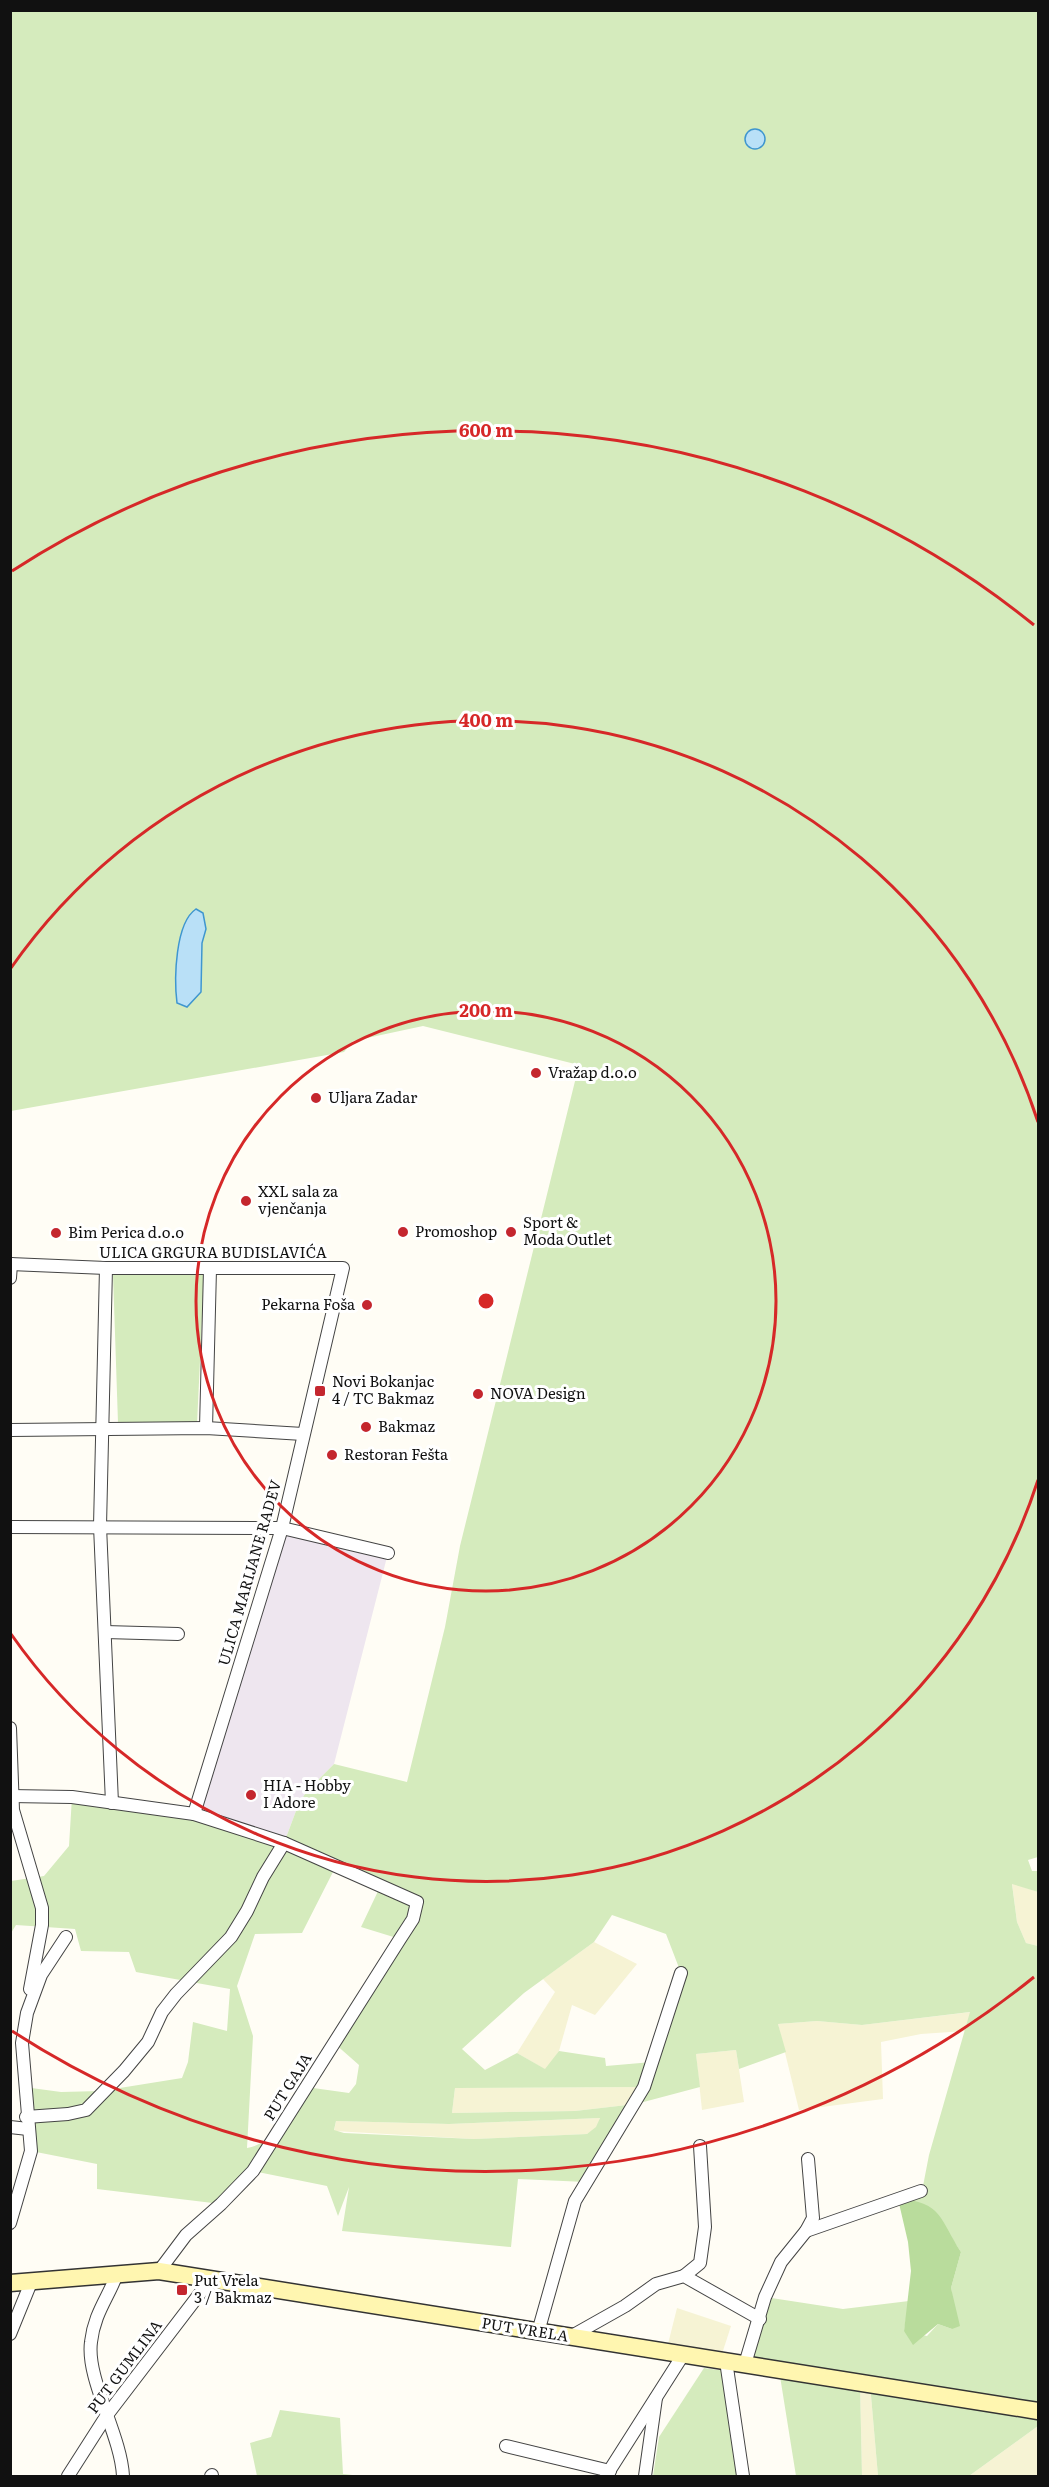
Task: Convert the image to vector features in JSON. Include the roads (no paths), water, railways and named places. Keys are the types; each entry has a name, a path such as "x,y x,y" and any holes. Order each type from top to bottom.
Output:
{"main road":[{"name":"PUT VRELA","path":"10,2283 159,2271 1038,2411"}],"street":[{"name":"ULICA GRGURA BUDISLAVIĆA","path":"11,1264 106,1268 343,1268"},
{"path":"10,1278 11,1264"},
{"path":"106,1268 100,1526 112,1803"},
{"name":"ULICA MARIJANE RADEV","path":"195,1814 282,1528 343,1268"},
{"path":"206,1428 210,1269"},
{"path":"10,1430 206,1428 303,1434"},
{"path":"10,1527 282,1528 388,1553"},
{"path":"105,1632 178,1634"},
{"path":"10,1728 13,1810 42,1908 42,1924 22,2043 31,2151 10,2223"},
{"path":"10,2127 86,2110 124,2071 148,2042 162,2012 176,1994 231,1937 248,1911 263,1877 284,1843 195,1814 72,1797 12,1796"},
{"name":"PUT GAJA","path":"159,2271 186,2235 253,2171 400,1940 412,1919 417,1902 284,1843"},
{"path":"27,2013 40,1975 66,1937"},
{"path":"538,2332 575,2201 644,2087 681,1973"},
{"path":"570,2337 625,2306 656,2284 684,2276 700,2263 705,2227 700,2146"},
{"path":"744,2364 760,2319 765,2297 781,2262 806,2231 813,2218 808,2159"},
{"path":"806,2231 921,2191"},
{"path":"117,2274 100,2307 90,2344 96,2379 122,2464 123,2476"},
{"path":"684,2276 760,2319"},
{"name":"PUT GUMLINA","path":"68,2476 107,2415 211,2279"},
{"path":"10,2334 32,2280"},
{"path":"506,2446 608,2474 683,2355"},
{"path":"726,2361 743,2476"},
{"path":"645,2476 656,2397"}],"water":[{"path":"755,129 762,132 765,139 762,146 755,149 748,146 745,139 748,132"},
{"path":"196,909 203,913 206,929 202,943 201,992 187,1007 177,1003 176,966 184,926"}],"place":[{"name":"Vražap d.o.o","path":"536,1073"},
{"name":"Uljara Zadar","path":"316,1098"},
{"name":"XXL sala za vjenčanja","path":"246,1201"},
{"name":"Promoshop","path":"403,1232"},
{"name":"Sport & Moda Outlet","path":"511,1232"},
{"name":"Bim Perica d.o.o","path":"56,1233"},
{"name":"Pekarna Foša","path":"367,1305"},
{"name":"Novi Bokanjac 4 / TC Bakmaz","path":"320,1391"},
{"name":"NOVA Design","path":"478,1394"},
{"name":"Bakmaz","path":"366,1427"},
{"name":"Restoran Fešta","path":"332,1455"},
{"name":"HIA - Hobby I Adore","path":"251,1795"},
{"name":"Put Vrela 3 / Bakmaz","path":"182,2290"}]}
